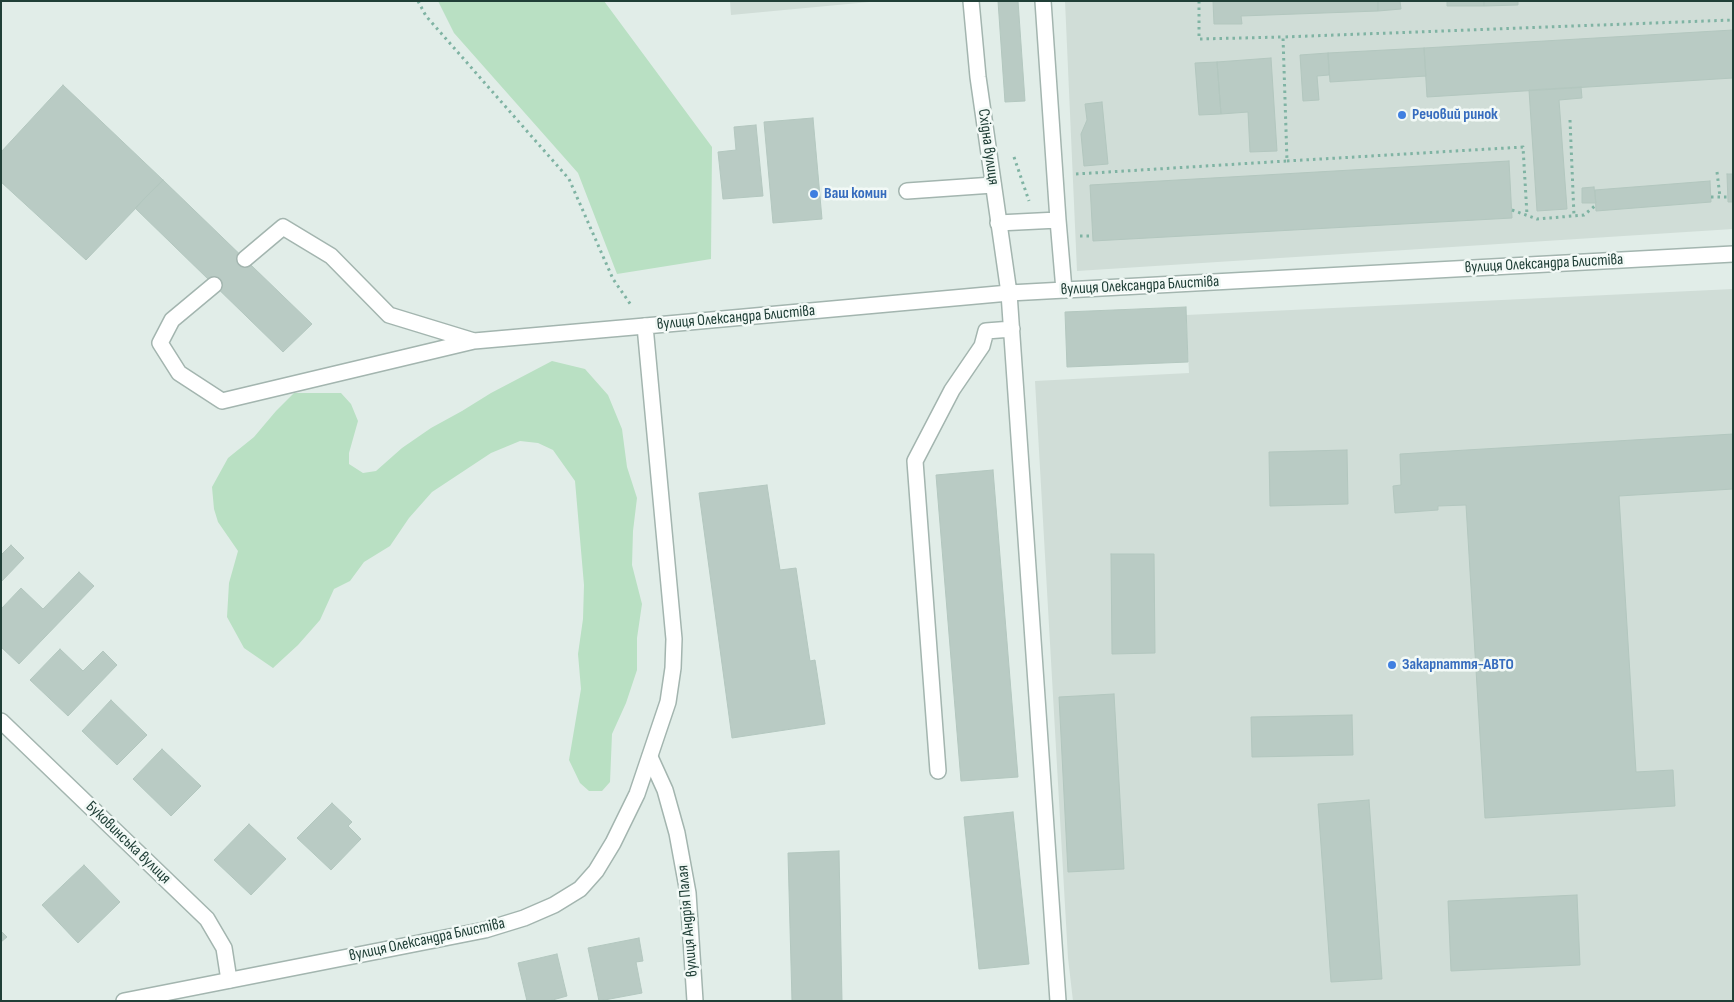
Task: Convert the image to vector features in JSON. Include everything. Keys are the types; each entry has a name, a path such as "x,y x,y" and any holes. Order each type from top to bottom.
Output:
{"street":[{"name":"Східна вулиця","path":"971,1 978,77 1009,293 1058,1001"},
{"path":"1043,1 1064,290"},
{"path":"907,192 993,185"},
{"path":"998,223 1058,220"},
{"path":"245,259 283,227 331,256 389,315 474,341"},
{"name":"вулиця Олександра Блистіва","path":"124,1001 485,930 524,918 554,905 580,889 596,871 613,843 633,802 668,702 673,668 674,639 645,326 1009,293 1733,254"},
{"path":"214,285 172,320 160,343 179,373 222,400 474,341 645,326"},
{"path":"938,771 915,461 952,390 982,346 986,331 1012,329"},
{"name":"Буковинська вулиця","path":"1,721 207,920 224,948 229,980"},
{"name":"вулиця Андрія Палая","path":"650,757 665,790 679,842 688,893 695,1001"}],"path":[{"path":"418,1 426,16 569,179 613,279 645,326"},
{"path":"1199,1 1199,39 1733,20"},
{"path":"1283,37 1287,161"},
{"path":"1570,120 1574,216"},
{"path":"1055,176 1523,147 1527,215"},
{"path":"1012,151 1031,205 1040,221"},
{"path":"1718,172 1720,197"},
{"path":"1711,197 1728,197"},
{"path":"1512,210 1537,219 1584,214 1596,205"}],"shaded area":[{"path":"730,1 880,1 731,15"},
{"name":"Речовий ринок","path":"1065,1 1733,1 1733,229 1077,271"},
{"name":"Закарпаття-АВТО","path":"1733,289 1733,1001 1073,1001 1068,958 1035,381 1189,373 1186,315"}],"green space":[{"path":"438,1 604,1 712,147 711,259 617,274 578,173 454,33"},
{"path":"552,361 585,369 608,395 622,429 627,467 637,498 633,531 632,565 642,604 637,638 637,670 626,703 612,734 610,782 602,791 589,791 580,783 569,760 581,689 578,654 583,619 584,585 575,481 553,450 538,443 520,441 491,453 432,492 409,518 390,546 364,562 350,581 334,589 320,620 298,645 273,668 244,648 227,617 229,583 238,551 218,522 214,509 212,487 228,458 254,437 294,393 341,393 351,404 358,421 349,453 349,464 363,473 376,471 402,448 431,428 491,393"}],"building":[{"path":"998,1 1018,1 1025,101 1005,102"},
{"path":"1213,1 1378,1 1378,11 1241,16 1242,24 1214,24"},
{"path":"1378,1 1400,1 1401,9 1378,11"},
{"path":"1447,1 1484,1 1484,6 1447,6"},
{"path":"1484,1 1518,1 1518,5 1484,6"},
{"path":"1733,30 1733,78 1427,97 1424,48"},
{"path":"1424,48 1426,76 1330,82 1328,53"},
{"path":"1328,53 1329,75 1317,76 1319,100 1303,101 1300,55"},
{"path":"1271,58 1277,151 1250,152 1248,112 1221,114 1217,62"},
{"path":"1217,62 1221,114 1199,115 1195,63"},
{"path":"63,85 163,180 86,260 1,182 1,152"},
{"path":"1581,87 1582,98 1559,100 1567,209 1537,211 1529,90"},
{"path":"1102,102 1108,164 1084,166 1081,134 1087,120 1085,104"},
{"path":"813,118 822,219 773,223 764,122"},
{"path":"756,125 763,196 723,199 718,152 736,150 734,127"},
{"path":"1509,161 1512,218 1093,241 1090,185"},
{"path":"1727,174 1733,174 1733,202 1728,202"},
{"path":"163,180 312,324 283,352 135,208"},
{"path":"1710,181 1711,202 1596,211 1595,190"},
{"path":"1594,187 1596,203 1582,203 1582,188"},
{"path":"1186,307 1188,362 1067,367 1065,312"},
{"path":"1733,434 1733,489 1619,496 1636,772 1673,770 1675,806 1485,818 1466,505 1438,506 1438,510 1395,513 1393,486 1401,485 1400,454"},
{"path":"1347,450 1348,504 1270,506 1269,452"},
{"path":"993,470 1018,777 961,781 936,475"},
{"path":"767,485 780,570 796,568 810,661 815,660 825,724 732,738 699,493"},
{"path":"11,545 24,558 1,582 1,555"},
{"path":"1111,554 1154,554 1155,653 1112,654"},
{"path":"79,572 94,586 19,664 1,647 1,609 21,588 43,609"},
{"path":"60,649 83,671 103,651 117,665 68,716 30,680"},
{"path":"1114,694 1124,869 1068,872 1059,697"},
{"path":"111,700 147,735 117,765 82,731"},
{"path":"1352,715 1353,755 1252,757 1251,717"},
{"path":"162,749 201,786 171,816 133,779"},
{"path":"1369,800 1382,979 1331,982 1318,804"},
{"path":"332,803 352,822 348,826 361,839 331,870 297,838"},
{"path":"1013,812 1029,964 979,969 964,817"},
{"path":"249,824 286,859 251,895 214,860"},
{"path":"839,851 842,1001 792,1001 788,853"},
{"path":"84,865 120,902 78,943 42,905"},
{"path":"1577,895 1580,965 1451,971 1448,901"},
{"path":"1,931 7,937 1,942"},
{"path":"639,938 643,961 636,962 642,993 599,1001 588,948"},
{"path":"557,954 567,996 549,1001 527,1001 518,963"}],"place":[{"name":"Речовий ринок","path":"1402,115"},
{"name":"Ваш комин","path":"814,194"},
{"name":"Закарпаття-АВТО","path":"1392,665"}]}
